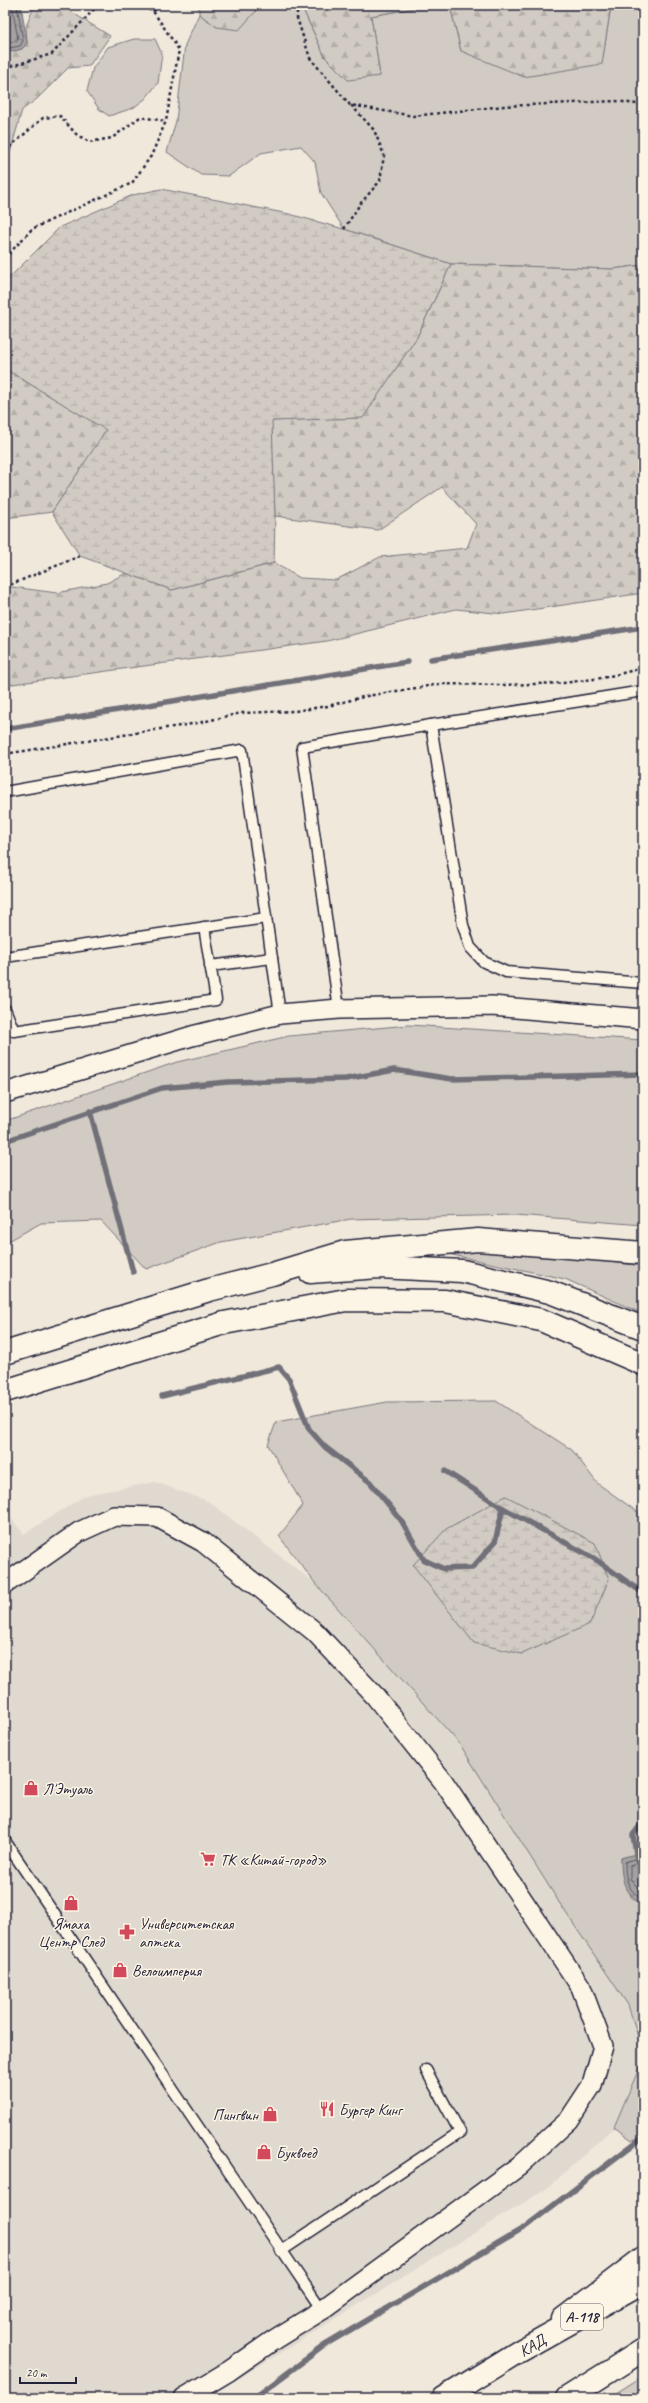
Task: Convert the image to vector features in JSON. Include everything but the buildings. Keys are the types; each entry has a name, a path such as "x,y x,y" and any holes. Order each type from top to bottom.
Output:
{"main road":[{"path":"5,1353 209,1290 272,1274 345,1252 478,1240 643,1253"},
{"path":"272,1274 379,1267 462,1271 550,1292 643,1328"},
{"path":"5,1391 224,1323 346,1300 445,1301 541,1320 643,1364"},
{"path":"520,2351 643,2258"},
{"name":"КАД","path":"444,2398 520,2351 643,2282"},
{"path":"567,2398 643,2350"}],"street":[{"path":"5,1093 192,1036 280,1014 339,1008 492,1006 643,1019"},
{"path":"5,1584 79,1532 114,1516 158,1517 203,1542 315,1632 375,1696 443,1781 581,1987 604,2046 592,2085 570,2120 519,2166 322,2310 275,2339 229,2371 184,2398"}],"lane":[{"path":"339,1008 302,747 643,691"},
{"path":"431,725 463,925 470,947 484,962 506,972 643,983"},
{"path":"5,792 242,750 280,1014"},
{"path":"5,958 266,918"},
{"path":"5,1009 14,1031 216,1000 204,927"},
{"path":"210,966 272,958"},
{"path":"5,1841 322,2310"},
{"path":"281,2251 460,2132 426,2070"}],"path":[{"path":"5,68 52,54 98,5"},
{"path":"5,258 32,230 132,183 151,156 166,121 179,50 153,11 137,5"},
{"path":"153,11 164,5"},
{"path":"297,5 297,18 310,58 350,105 374,130 384,155 380,181 360,204 344,229"},
{"path":"350,105 413,116 504,106 616,101 643,105"},
{"path":"5,151 43,118 60,116 76,134 90,142 112,138 140,117 166,121"},
{"path":"5,586 80,556"},
{"path":"5,754 198,723 241,713 295,711 328,706 367,696 440,684 502,686 563,683 602,678 643,668"}],"shaded area":[{"path":"155,1482 208,1501 315,1583 459,1743 562,1907 628,2005 643,2052 643,2059 614,2127 549,2187 207,2398 5,2398 5,1511 24,1534 86,1495"}],"green space":[{"path":"60,5 110,36 89,66 68,68 38,98 22,110 6,167 5,181 5,53 22,49 27,43 26,27 34,6"},
{"path":"199,5 254,5 256,11 239,30 217,27 199,14"},
{"path":"254,5 301,5 325,57 380,76 371,16 431,5 450,5 461,51 602,64 611,5 643,5 643,265 613,269 451,264 344,229 321,193 315,162 301,146 261,153 229,176 201,175 167,152 176,121 185,45 199,14 217,27 256,11"},
{"path":"301,5 431,5 371,16 380,76 348,80 325,57"},
{"path":"450,5 611,5 602,64 524,77 461,51"},
{"path":"134,39 155,39 162,54 158,83 145,99 133,108 109,116 99,109 87,91 93,68 108,47"},
{"path":"161,189 289,214 344,229 451,264 417,337 363,418 272,421 275,516 274,563 172,590 80,556 52,512 106,430 5,369 5,282 60,227 133,195"},
{"path":"451,264 613,269 643,265 643,593 504,614 456,609 327,641 5,685 5,586 57,593 107,583 126,573 172,590 274,563 300,578 336,580 380,557 467,548 476,524 442,487 378,530 275,516 271,421 363,417 417,337"},
{"path":"5,369 107,430 52,512 5,518"},
{"path":"409,1025 643,1040 643,1225 516,1215 351,1219 221,1242 146,1269 101,1221 41,1223 5,1243 5,1121 177,1062 289,1036"},
{"path":"480,1250 542,1254 643,1266 643,1314 565,1279 434,1251"},
{"path":"496,1401 572,1450 597,1483 643,1516 643,1852 621,1858 631,1897 643,1906 643,2052 628,2005 562,1907 459,1743 315,1583 279,1536 303,1505 268,1445 276,1422 387,1402"},
{"path":"506,1496 595,1543 609,1579 590,1624 522,1654 474,1643 413,1565 446,1529"},
{"path":"643,2059 643,2137 632,2140 614,2127"},
{"path":"643,2376 643,2398 608,2398"}],"water":[{"path":"5,5 21,5 27,43 22,49 5,53"},
{"path":"643,1852 643,1906 632,1896 625,1885 622,1874 621,1858"}],"waterway":[{"path":"431,659 643,627"},
{"path":"5,729 407,662"},
{"path":"5,1141 162,1088 228,1082 346,1079 394,1070 452,1079 643,1074"},
{"path":"90,1111 133,1272"},
{"path":"162,1396 279,1367 289,1379 309,1429 325,1447 370,1482 401,1520 424,1560 444,1569 472,1568 495,1542 503,1508 595,1559 643,1593"},
{"path":"445,1471 503,1508"},
{"path":"637,1860 633,1835 643,1822"},
{"path":"254,2398 325,2345 525,2227 643,2137"}],"place":[{"name":"Л'Этуаль","path":"31,1788"},
{"name":"ТК «Китай-город»","path":"208,1859"},
{"name":"Ямаха Центр След","path":"71,1903"},
{"name":"Университетская аптека","path":"127,1932"},
{"name":"Велоимперия","path":"120,1970"},
{"name":"Бургер Кинг","path":"327,2109"},
{"name":"Пингвин","path":"270,2114"},
{"name":"Буквоед","path":"264,2152"}]}
